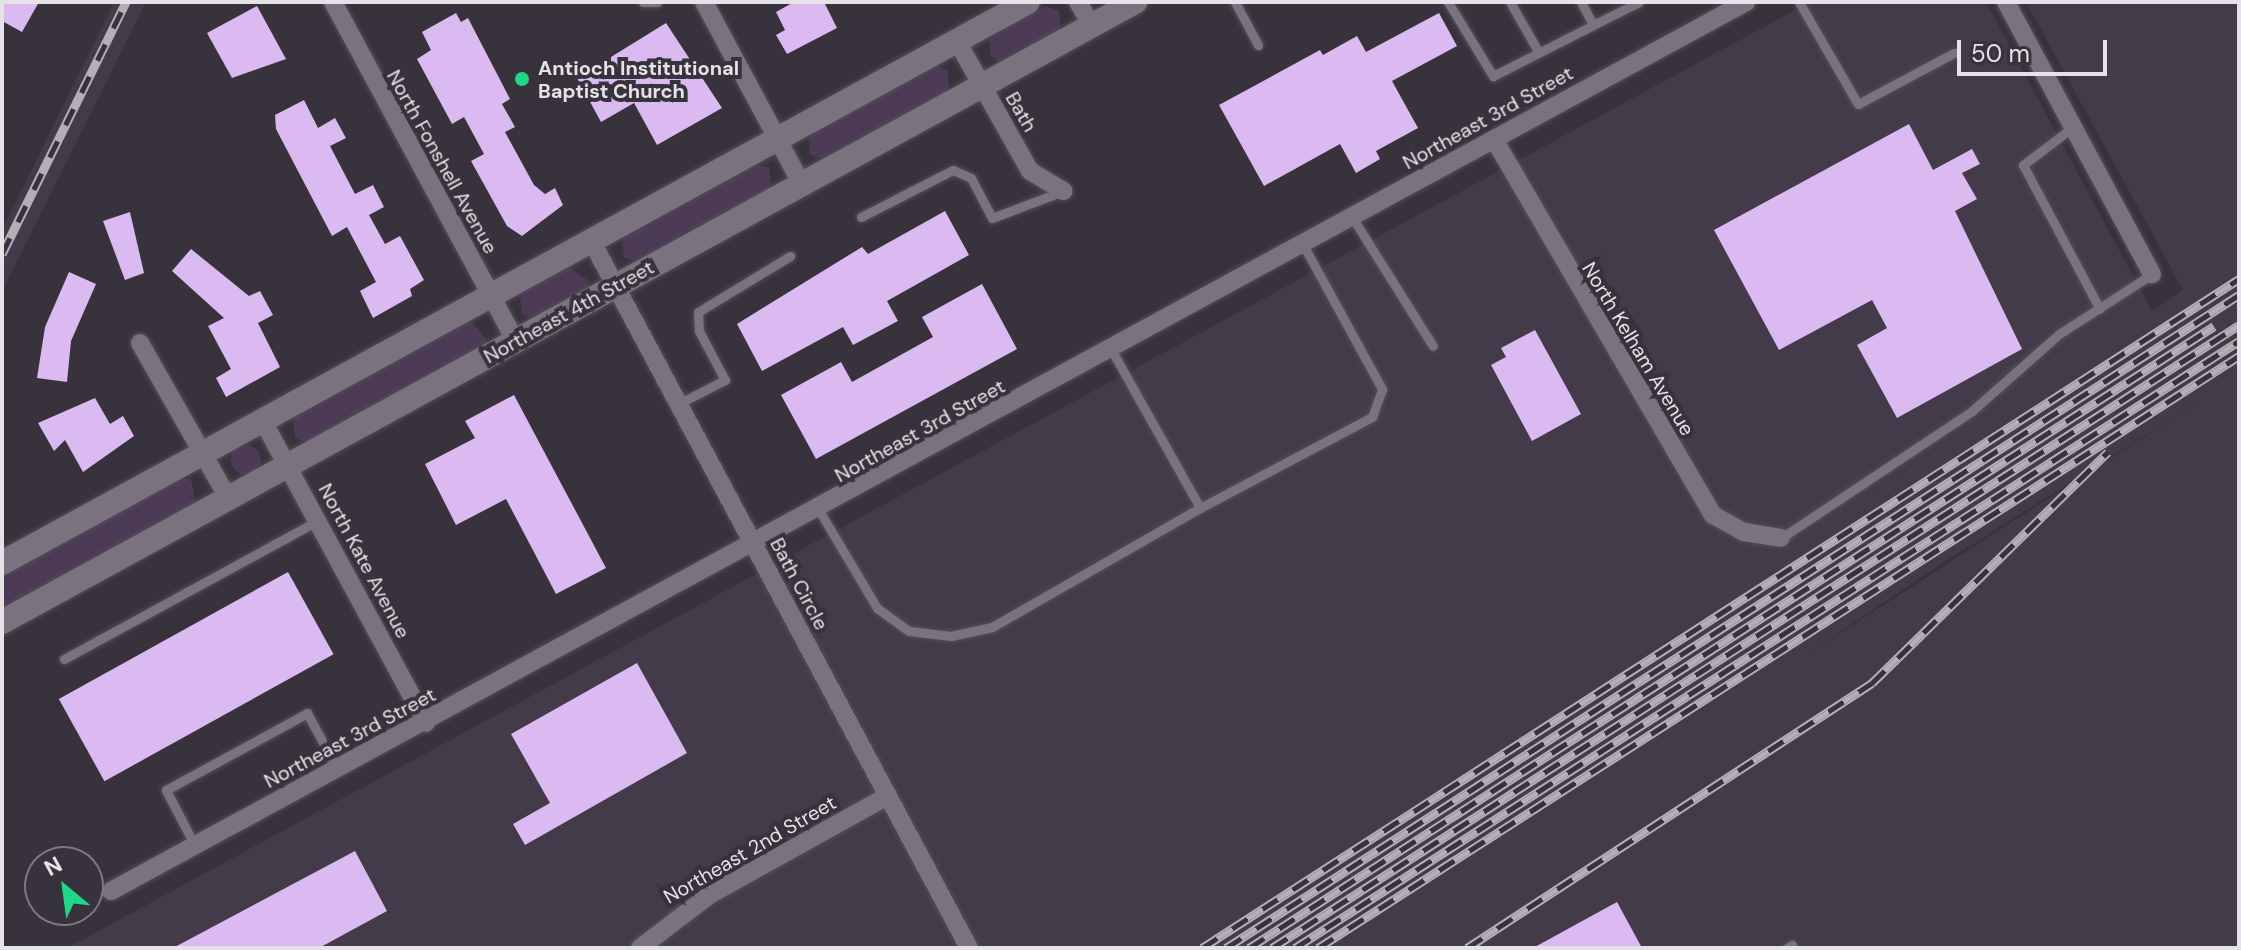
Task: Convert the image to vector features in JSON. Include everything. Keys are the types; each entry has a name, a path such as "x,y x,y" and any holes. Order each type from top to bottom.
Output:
{"main road":[{"path":"2,563 1028,2"},
{"name":"Northeast 4th Street","path":"2,622 1135,2"}],"street":[{"name":"North Fonshell Avenue","path":"333,2 516,342"},
{"path":"704,2 801,183"},
{"path":"1078,2 1092,26"},
{"name":"Northeast 3rd Street","path":"111,891 820,512 1746,2"},
{"path":"2006,2 2152,274"},
{"name":"Bath","path":"957,41 1030,171 1063,191"},
{"name":"North Kelham Avenue","path":"1494,139 1713,515 1744,532 1781,538"},
{"name":"Bath Circle","path":"591,240 969,948"},
{"path":"140,343 228,498"},
{"name":"North Kate Avenue","path":"263,421 426,723"},
{"name":"Northeast 2nd Street","path":"640,948 711,894 888,796"}],"lane":[{"path":"643,2 657,2"},
{"path":"1235,2 1258,45"},
{"path":"1448,2 1493,76 1639,2"},
{"path":"1510,2 1538,51"},
{"path":"1581,2 1593,25"},
{"path":"1799,2 1858,104 1954,53"},
{"path":"2073,127 2023,165 2100,309"},
{"path":"861,217 953,170 971,178 992,218 1063,191"},
{"path":"1352,217 1433,346"},
{"path":"820,512 877,608 909,631 951,636 992,627 1200,508 1372,417 1382,389 1303,245"},
{"path":"678,404 725,380 699,331 698,312 790,256"},
{"path":"1781,538 1972,411 2059,334 2152,274"},
{"path":"1112,351 1200,508"},
{"path":"64,659 317,521"},
{"path":"195,846 166,790 307,713 338,770"}],"shaded area":[{"path":"114,2 146,2 2,291 2,230"},
{"path":"1810,2 1986,2 2152,311 2183,290 2026,2 2239,2 2239,948 67,948","holes":["2212,393 1803,657 1938,566"]},
{"path":"1046,6 1059,11 1061,30 1000,63 991,56 988,39"},
{"path":"935,65 948,70 949,90 823,160 809,154 810,134"},
{"path":"755,165 769,167 771,189 637,263 624,257 622,239"},
{"path":"569,267 590,282 585,290 534,318 522,314 520,295"},
{"path":"471,321 487,340 481,347 307,443 295,438 293,418"},
{"path":"246,445 257,449 261,460 257,471 246,475 235,471 231,460 235,449"},
{"path":"180,479 191,479 195,503 2,609 2,576"}],"building":[{"path":"2,2 39,2 22,32 2,21"},
{"path":"794,2 824,2 837,28 787,54 776,35 785,30 776,12"},
{"path":"257,6 286,59 232,78 207,33"},
{"path":"456,13 461,22 468,18 510,99 502,104 515,127 505,132 534,185 545,194 555,188 563,205 522,236 507,226 471,161 484,154 464,117 452,124 417,59 431,50 422,32"},
{"path":"1439,13 1457,46 1392,81 1418,128 1376,151 1380,159 1356,173 1340,144 1264,186 1219,105 1320,50 1323,55 1357,36 1366,52"},
{"path":"666,23 722,108 657,145 634,103 601,122 577,78"},
{"path":"304,100 318,128 335,118 346,138 330,146 355,194 373,185 384,207 369,215 385,244 400,236 424,280 410,289 412,296 373,318 360,291 376,282 347,227 332,236 276,129 275,115"},
{"path":"1909,124 1933,170 1972,149 1980,164 1962,173 1977,199 1955,211 2022,349 1897,418 1857,345 1887,328 1872,300 1779,350 1714,230"},
{"path":"945,211 969,255 887,301 898,321 853,345 843,327 762,371 737,324 862,247 868,254"},
{"path":"130,212 144,273 125,280 103,221"},
{"path":"191,249 249,296 260,291 273,315 258,323 280,367 226,397 216,378 231,369 208,326 224,318 172,271"},
{"path":"69,272 96,284 71,341 67,382 37,378 45,327"},
{"path":"982,284 1017,349 816,459 781,395 841,362 852,382 933,337 922,317"},
{"path":"1535,330 1581,414 1532,441 1491,365 1506,357 1501,348"},
{"path":"514,395 606,568 556,594 506,499 456,525 425,464 475,438 465,421"},
{"path":"95,398 110,424 123,416 134,436 83,472 65,440 54,451 38,423"},
{"path":"288,572 334,654 104,781 59,699"},
{"path":"637,663 687,753 525,845 513,824 550,803 511,734"},
{"path":"355,851 387,911 319,948 173,948"},
{"path":"1617,902 1642,948 1533,948"}],"railway":[{"path":"2,254 126,2"},
{"path":"1202,948 2239,279"},
{"path":"1226,948 2239,295"},
{"path":"1272,948 2239,325"},
{"path":"1249,948 2214,326"},
{"path":"1295,948 2239,341"},
{"path":"1318,948 2239,356"},
{"path":"1467,948 1872,683 2108,452"}],"place":[{"name":"Antioch Institutional Baptist Church","path":"522,79"}]}
